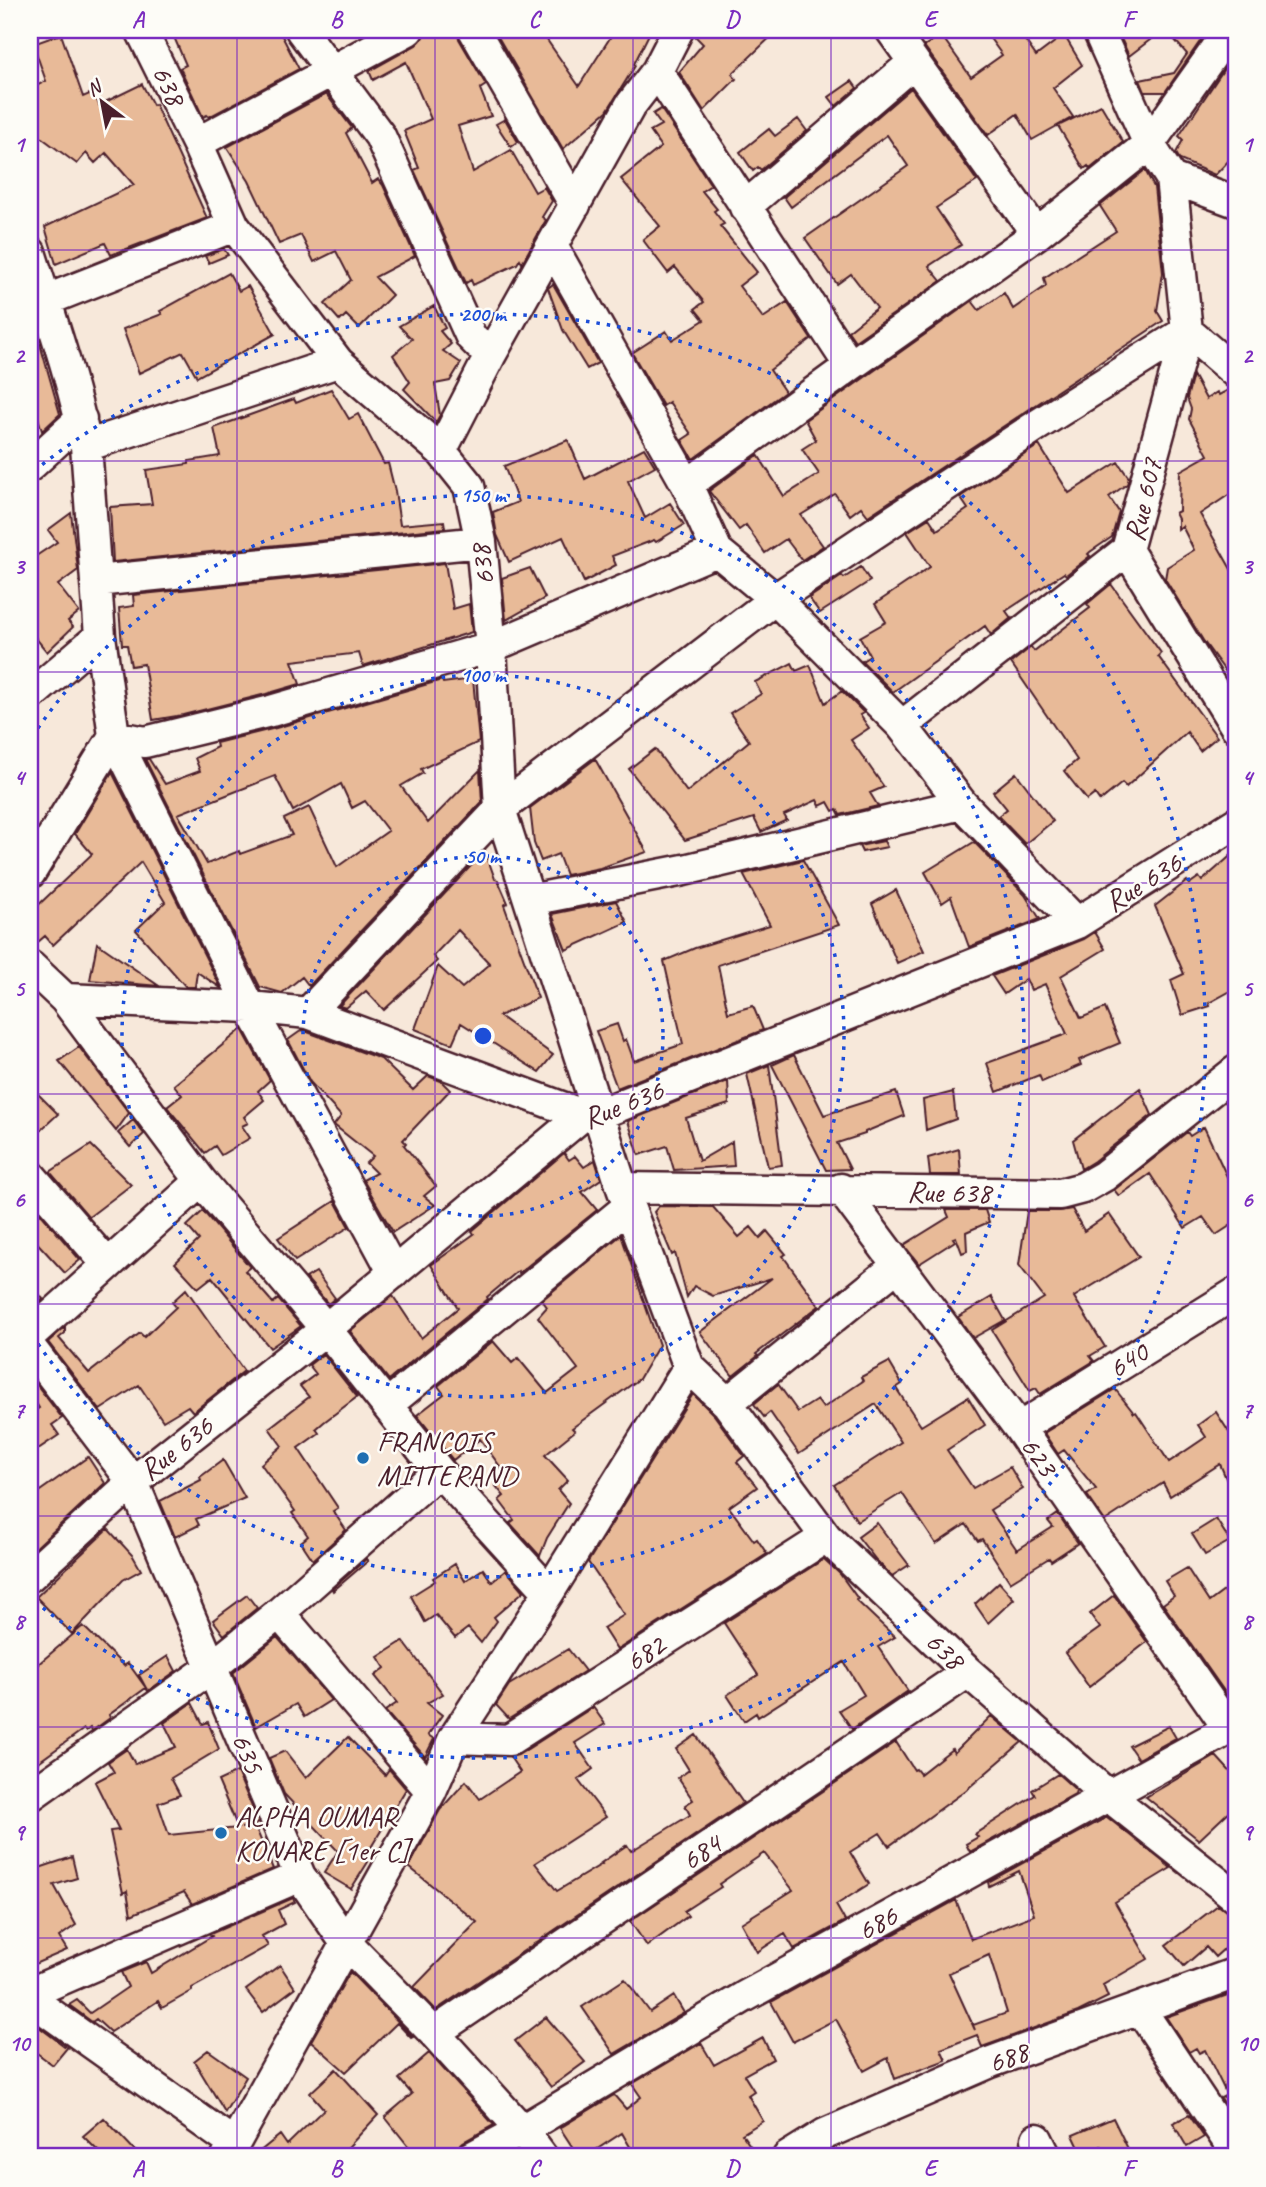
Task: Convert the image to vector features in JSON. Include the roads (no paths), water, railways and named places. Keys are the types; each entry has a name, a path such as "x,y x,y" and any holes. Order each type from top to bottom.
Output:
{"street":[{"name":"638","path":"141,30 197,142 234,226 338,362 441,451 469,486 481,542 491,647 500,809 530,900 591,1115 689,1367 727,1403 827,1537 968,1672 1110,1797 1236,1897"},
{"path":"301,30 380,136 471,337 490,356"},
{"path":"197,142 408,30"},
{"path":"474,30 575,205"},
{"path":"441,451 490,356 630,106 657,71 678,30"},
{"path":"891,30 1037,234"},
{"path":"1098,30 1149,144 1171,178 1187,331 1236,373"},
{"path":"687,485 1037,234 1149,144 1230,30"},
{"path":"744,207 914,62"},
{"path":"657,71 850,366"},
{"path":"1171,178 1236,202"},
{"path":"47,300 234,226"},
{"path":"552,246 687,485 717,551 775,599 902,726 962,804 1077,923"},
{"path":"31,259 47,300 83,432 100,636 114,736 250,1007 394,1273"},
{"path":"308,1013 500,809 775,599 1036,426 1187,331"},
{"name":"Rue 607","path":"1187,331 1127,550 1232,711"},
{"path":"30,466 83,432 338,362"},
{"path":"96,581 481,542"},
{"path":"902,726 1127,550"},
{"path":"114,736 145,742 271,711 491,647 717,551"},
{"path":"30,696 100,636"},
{"path":"30,873 114,736"},
{"path":"530,900 684,870 962,804"},
{"name":"Rue 636","path":"30,1576 132,1482 591,1115 1077,923 1236,823"},
{"path":"30,966 65,999 201,1181 326,1329 439,1471 549,1592"},
{"path":"65,999 250,1007 308,1013 591,1115"},
{"name":"Rue 638","path":"625,1197 841,1189 1060,1194 1083,1188 1104,1176 1236,1071"},
{"path":"30,1175 108,1265"},
{"path":"30,1335 201,1181"},
{"name":"623","path":"841,1189 1019,1428 1233,1727"},
{"path":"387,1405 625,1197"},
{"path":"727,1403 897,1266"},
{"name":"640","path":"1019,1428 1236,1293"},
{"name":"635","path":"30,1347 132,1482 300,1876 346,1943 523,2130 542,2157"},
{"path":"30,1999 230,2151 431,1791 454,1738 549,1592 689,1367"},
{"path":"30,1796 212,1667 279,1614 439,1471"},
{"name":"682","path":"454,1738 509,1740 827,1537"},
{"path":"279,1614 431,1791"},
{"name":"684","path":"434,2033 968,1672"},
{"name":"686","path":"472,2157 523,2130 744,1997 1233,1727"},
{"path":"30,1993 300,1876"},
{"name":"688","path":"788,2157 830,2146 991,2062 1236,1973"},
{"path":"1140,2009 1236,2153"}],"place":[{"name":"FRANCOIS MITTERAND","path":"363,1458"},
{"name":"ALPHA OUMAR KONARE [1er C]","path":"221,1833"}]}
